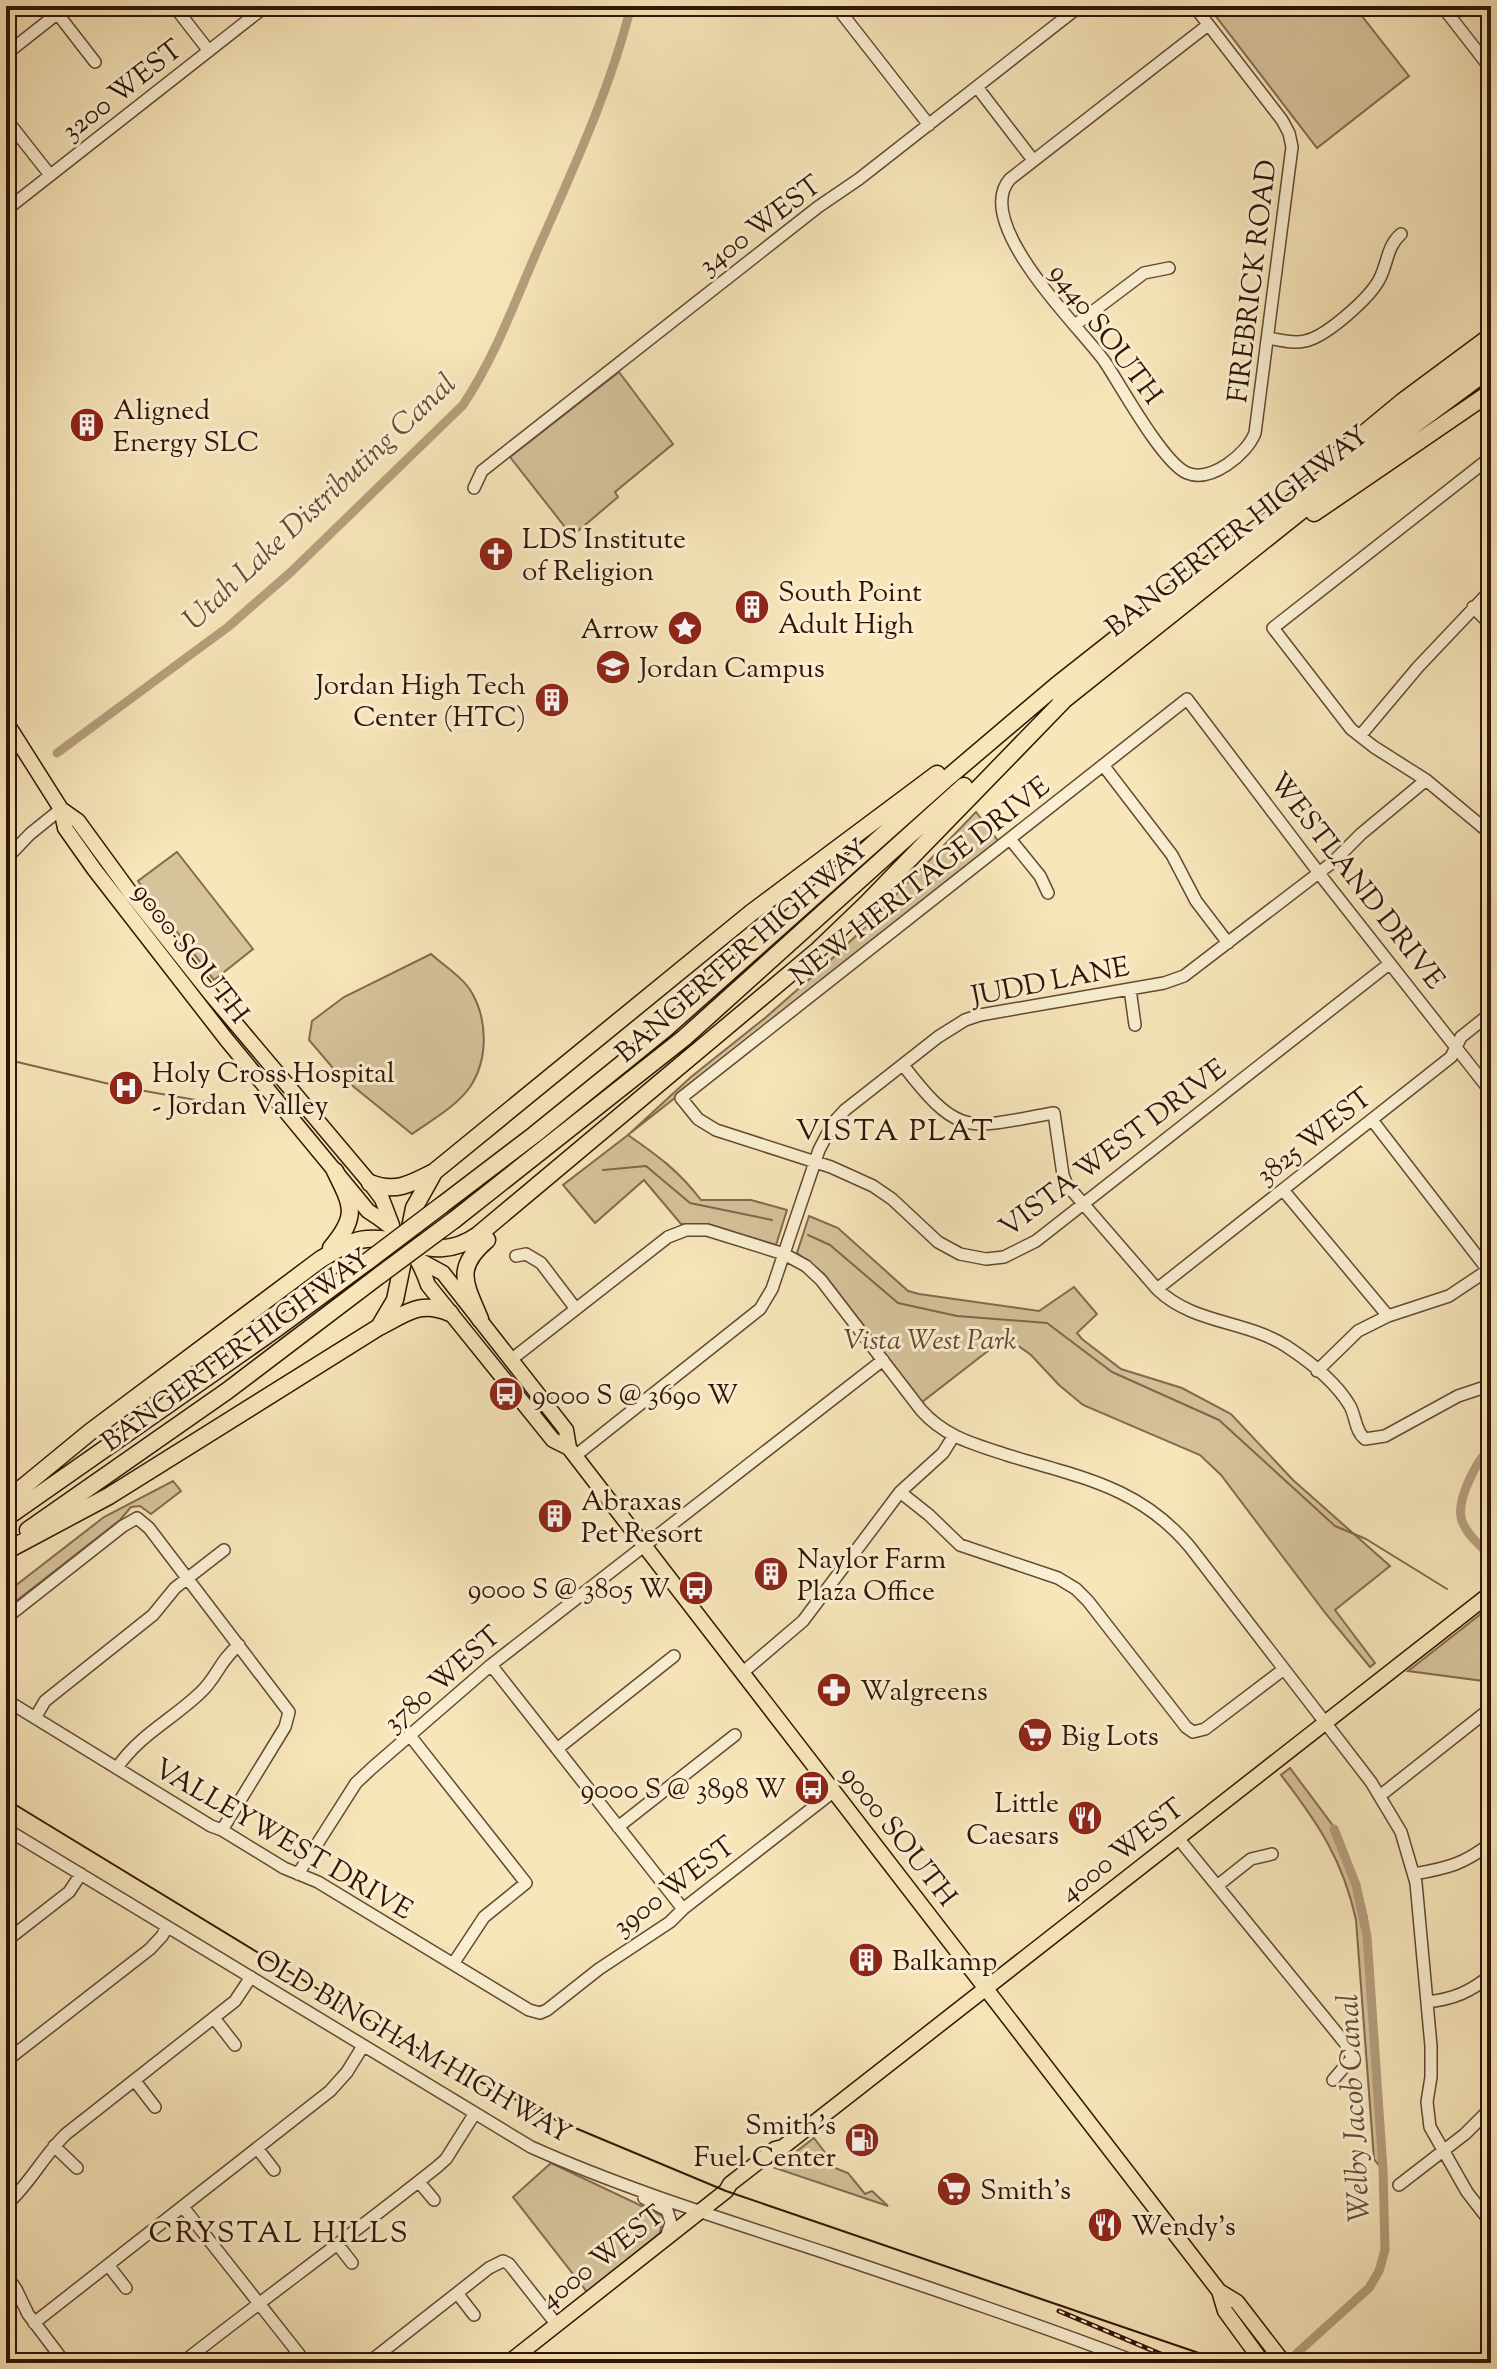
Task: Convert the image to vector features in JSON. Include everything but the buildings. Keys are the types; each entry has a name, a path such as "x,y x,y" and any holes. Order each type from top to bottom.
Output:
{"highway":[{"path":"1224,563 1370,427 1491,336"},
{"name":"BANGERTER HIGHWAY","path":"6,1518 261,1340 534,1135 665,1029 934,790 1491,352"},
{"name":"BANGERTER HIGHWAY","path":"1224,563 1491,368"},
{"path":"1224,563 1491,392"},
{"path":"370,1183 393,1189 407,1186 434,1172 751,913 1062,691"},
{"path":"6,1501 90,1432 321,1259 357,1240 380,1239 408,1246 442,1248 465,1244 817,951 866,904 1062,691"},
{"name":"BANGERTER HIGHWAY","path":"6,1545 227,1391 454,1220 684,1038 1062,691"},
{"path":"321,1259 344,1232 350,1215 348,1198 335,1171"},
{"path":"379,1327 395,1300 414,1208 434,1172"},
{"path":"480,1319 466,1287 464,1272 467,1262 471,1254 506,1223 535,1188"},
{"path":"6,1551 109,1496 379,1327 421,1307 434,1306 450,1313"}],"main road":[{"name":"9000 SOUTH","path":"6,722 61,809 65,828 124,909 368,1211 392,1225"},
{"name":"9000 SOUTH","path":"61,809 78,821 201,982 370,1183 382,1199 392,1225 419,1260 428,1285 553,1440 572,1452 1219,2291 1237,2302 1284,2363"},
{"name":"9000 SOUTH","path":"419,1260 443,1273 512,1359 566,1430 572,1452"},
{"name":"4000 WEST","path":"508,2363 726,2191 730,2184 775,2149 783,2147 1491,1593"},
{"name":"9000 SOUTH","path":"1219,2291 1225,2311 1263,2363"}],"street":[{"path":"174,6 209,51"},
{"name":"3200 WEST","path":"6,210 266,6"},
{"path":"836,6 929,125"},
{"name":"FIREBRICK ROAD","path":"1194,6 1282,120 1292,141 1254,437 1246,448 1206,475"},
{"path":"1442,6 1491,69"},
{"name":"3400 WEST","path":"474,488 482,471 818,207 929,125 1073,8"},
{"path":"6,54 62,10 95,62"},
{"path":"977,87 1033,160 1208,25"},
{"path":"6,119 50,175"},
{"name":"9440 SOUTH","path":"1033,160 1010,179 1001,193 1002,208 1022,257 1047,294 1101,357 1140,418 1175,464 1190,474 1206,475"},
{"path":"1268,338 1305,341 1318,336 1340,319 1373,289 1384,270 1390,246 1401,234"},
{"path":"1075,325 1144,273 1169,268"},
{"path":"1491,457 1273,628 1343,720 1360,736 1426,780 1491,834"},
{"path":"1360,736 1418,667 1491,590"},
{"path":"1473,607 1491,625"},
{"name":"NEW HERITAGE DRIVE","path":"681,1098 1187,699"},
{"name":"WESTLAND DRIVE","path":"1187,699 1491,1092"},
{"path":"1103,765 1172,855 1196,901 1228,943"},
{"name":"JUDD LANE","path":"572,1452 754,1315 772,1289 815,1161 833,1123 845,1110 953,1027 980,1015 1175,981 1319,873 1426,780"},
{"path":"6,859 61,809"},
{"path":"1010,839 1040,876 1048,893"},
{"name":"VISTA WEST DRIVE","path":"681,1098 707,1126 848,1173 892,1199 949,1249 971,1257 995,1258 1018,1252 1389,964"},
{"path":"1130,989 1135,1025"},
{"name":"3825 WEST","path":"1157,1289 1451,1057 1461,1037 1491,1013"},
{"path":"903,1065 933,1104 956,1120 973,1125 1054,1113 1067,1185 1157,1289 1186,1311 1270,1337 1285,1345 1332,1384 1351,1408 1365,1439 1385,1436 1458,1396 1491,1385"},
{"path":"1317,1371 1358,1331 1388,1316 1449,1296 1489,1272 1372,1120"},
{"path":"1283,1190 1388,1316"},
{"path":"512,1359 668,1237 686,1230 707,1230 784,1254 806,1266 821,1280 931,1421 953,1437 1121,1491 1158,1514 1190,1547 1381,1795 1401,1832 1414,1874 1427,2002 1431,2072 1427,2109 1430,2127 1467,2192 1491,2223"},
{"path":"516,1256 526,1254 534,1257 576,1309"},
{"name":"3780 WEST","path":"298,1874 356,1783 491,1665 883,1360"},
{"path":"742,1673 810,1614 900,1492 943,1453 953,1437"},
{"path":"900,1492 960,1545 1058,1578 1076,1589 1190,1731 1203,1731 1284,1669"},
{"path":"6,1618 123,1526 137,1518 149,1528 284,1703 289,1717 222,1830"},
{"path":"35,1718 45,1701 153,1615 170,1593 224,1550"},
{"path":"117,1768 130,1750 206,1687 221,1661 239,1645"},
{"path":"557,1749 674,1656"},
{"path":"491,1665 683,1909"},
{"name":"VALLEYWEST DRIVE","path":"6,1700 211,1826 318,1882 529,2010 540,2013"},
{"path":"1381,1795 1491,1708"},
{"path":"618,1827 735,1735"},
{"path":"411,1737 526,1883 484,1917 453,1964"},
{"name":"3900 WEST","path":"540,2013 670,1922 833,1792"},
{"name":"OLD BINGHAM HIGHWAY","path":"6,1829 531,2147 608,2179 1139,2363"},
{"path":"1178,1838 1345,2043 1352,2058 1333,2080"},
{"path":"1414,1874 1454,1867 1491,1843"},
{"path":"1217,1886 1251,1859 1272,1854"},
{"path":"6,1941 65,1895 81,1874"},
{"path":"6,2061 150,1949 167,1927"},
{"path":"1427,2002 1465,1994 1491,1975"},
{"path":"6,2205 29,2182 54,2146 242,1994 251,1977"},
{"path":"214,2018 235,2045"},
{"path":"34,2323 339,2082 363,2046"},
{"path":"135,2081 155,2107"},
{"path":"1399,2185 1465,2134 1491,2108"},
{"path":"184,2362 446,2159 475,2113"},
{"path":"54,2146 77,2168"},
{"path":"257,2148 274,2170"},
{"path":"608,2179 667,2210 671,2223 665,2239"},
{"path":"419,2182 434,2200"},
{"path":"183,2207 306,2363"},
{"path":"338,2245 352,2263"},
{"path":"368,2363 383,2359 457,2293 503,2261 509,2264 557,2325"},
{"path":"108,2265 126,2288"},
{"path":"6,2275 34,2323 65,2363"},
{"path":"457,2293 474,2315"}],"green space":[{"path":"1208,6 1354,6 1409,76 1317,148"},
{"path":"619,372 673,444 615,492 618,497 572,536 510,457"},
{"path":"976,812 999,842 628,1135 691,1077 821,969"},
{"path":"177,852 253,949 214,980 138,881"},
{"path":"431,954 459,977 472,993 481,1016 483,1053 476,1076 464,1094 412,1134 338,1074 309,1040 312,1021 344,997"},
{"path":"628,1135 667,1164 701,1200 751,1200 787,1210 776,1245 708,1224 681,1224 644,1180 595,1223 563,1185"},
{"name":"Vista West Park","path":"809,1216 838,1228 908,1291 919,1294 1039,1311 1074,1287 1097,1314 1077,1333 1082,1339 1121,1369 1182,1388 1231,1414 1293,1480 1390,1566 1335,1610 1375,1663 1370,1667 1221,1475 1200,1455 1083,1405 1031,1355 1006,1337 922,1402 824,1274 797,1253"},
{"path":"173,1481 181,1491 151,1514 140,1506 131,1507 120,1520 6,1609 6,1593 104,1517"},
{"path":"1491,1606 1491,1682 1408,1671"},
{"path":"1290,1768 1337,1831 1359,1885 1367,1918 1386,2174 1374,2159 1356,1920 1344,1879 1328,1843 1281,1775"},
{"path":"814,2138 830,2159 830,2166 848,2173 865,2194 872,2191 888,2206 775,2168"},
{"path":"551,2163 663,2216 660,2233 587,2292 513,2197"}],"waterway":[{"name":"Utah Lake Distributing Canal","path":"57,753 228,627 292,571 463,405 494,349 577,161 612,69 631,6"},
{"name":"Utah Lake Distributing Canal","path":"6,788 11,784"},
{"path":"13,1061 122,1087 230,1106"},
{"path":"603,1170 646,1166 690,1203 772,1220"},
{"path":"808,1235 830,1245 898,1303 957,1316 1047,1323 1112,1372 1219,1420 1335,1526 1366,1539 1447,1589"},
{"name":"Welby Jacob Canal","path":"1491,1447 1469,1481 1461,1513 1467,1531 1491,1555"},
{"name":"Welby Jacob Canal","path":"1297,2353 1369,2288 1379,2271 1385,2250 1383,2169 1367,1936 1356,1885 1334,1829"}],"tram line":[{"path":"6,1799 380,2027 556,2120 726,2191 1228,2363"}],"railway":[{"path":"1059,2311 1182,2363"}],"place":[{"name":"Aligned Energy SLC","path":"87,425"},
{"name":"LDS Institute of Religion","path":"496,554"},
{"name":"South Point Adult High","path":"752,607"},
{"name":"Arrow","path":"685,628"},
{"name":"Jordan Campus","path":"613,667"},
{"name":"Jordan High Tech Center (HTC)","path":"552,700"},
{"name":"Holy Cross Hospital - Jordan Valley","path":"126,1088"},
{"name":"9000 S @ 3690 W","path":"506,1394"},
{"name":"Abraxas Pet Resort","path":"555,1516"},
{"name":"Naylor Farm Plaza Office","path":"771,1574"},
{"name":"9000 S @ 3805 W","path":"696,1588"},
{"name":"Walgreens","path":"834,1690"},
{"name":"Big Lots","path":"1035,1735"},
{"name":"9000 S @ 3898 W","path":"812,1788"},
{"name":"Little Caesars","path":"1085,1818"},
{"name":"Balkamp","path":"866,1960"},
{"name":"Smith's Fuel Center","path":"862,2140"},
{"name":"Smith's","path":"954,2189"},
{"name":"Wendy's","path":"1105,2225"}],"district":[{"name":"VISTA PLAT","path":"895,1130"},
{"name":"CRYSTAL HILLS","path":"279,2232"}]}
